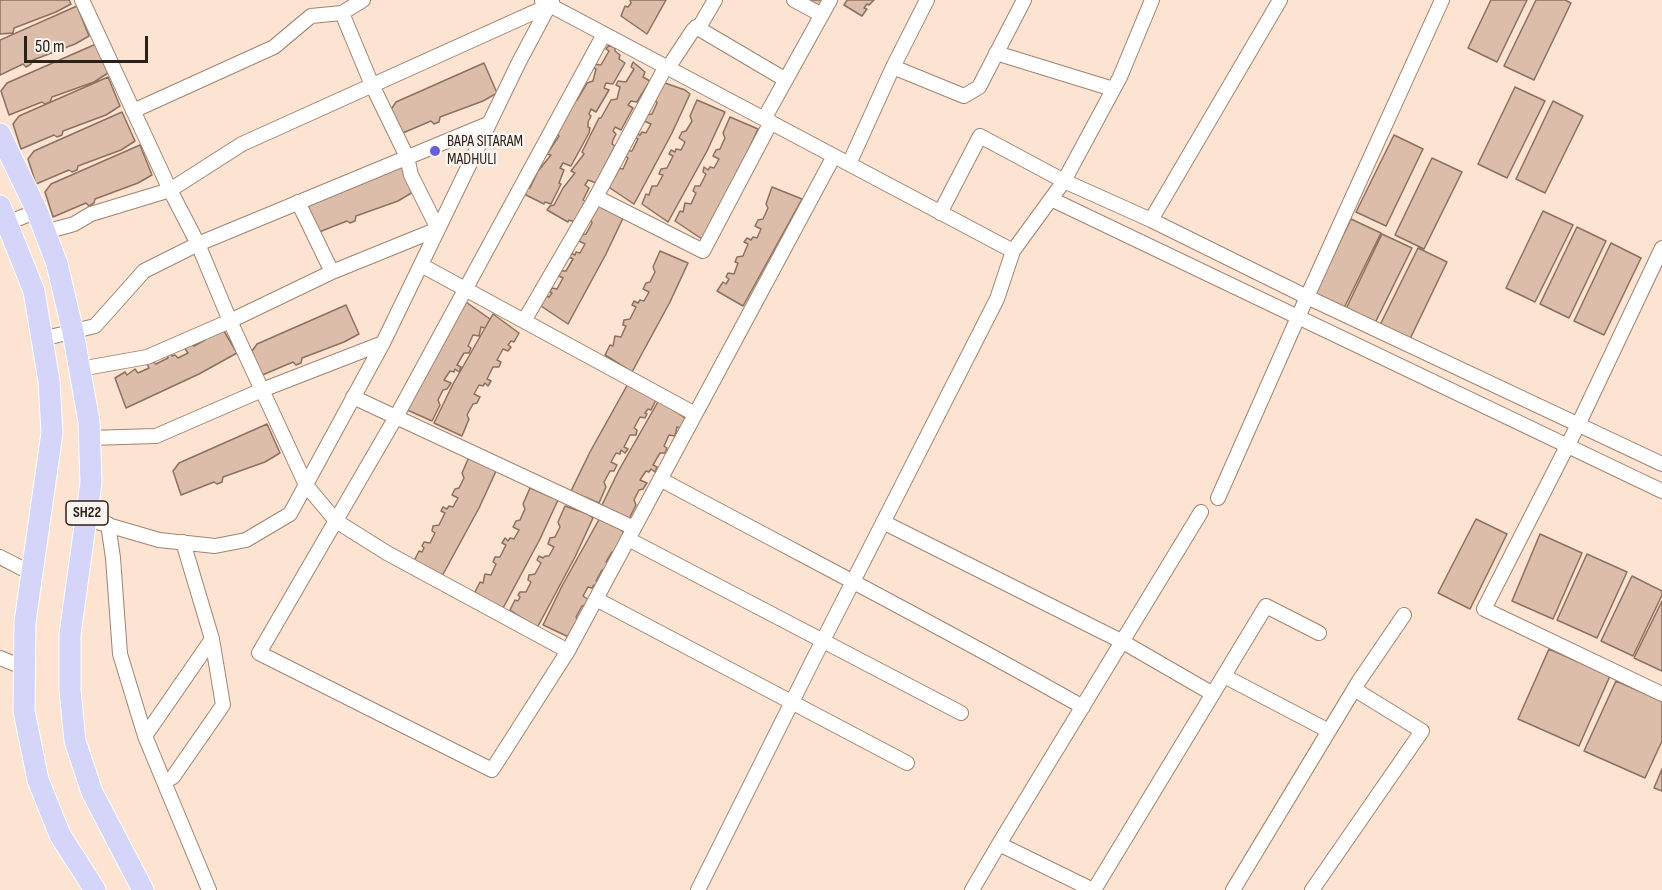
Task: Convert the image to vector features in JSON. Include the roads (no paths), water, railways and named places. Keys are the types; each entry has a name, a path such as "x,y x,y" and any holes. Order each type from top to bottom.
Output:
{"main road":[{"name":"SH22","path":"0,134 37,211 57,264 73,332 89,422 91,483 70,634 70,690 75,741 92,792 143,890"},
{"name":"SH22","path":"2,218 34,291 49,381 51,433 25,622 24,711 38,780 60,835 95,890"}],"street":[{"path":"82,0 170,190 198,244 230,321 306,485 336,521 387,553 568,651"},
{"path":"133,111 274,47 311,16 342,13 363,0"},
{"path":"524,321 596,197 667,67 693,30 701,24 715,0"},
{"path":"794,0 822,15"},
{"path":"596,197 703,251 786,80 830,0"},
{"path":"849,164 893,67 927,0"},
{"path":"893,67 964,96 979,87 1024,0"},
{"path":"698,890 997,299 1013,251 1064,181 1113,89 1152,0"},
{"path":"1151,220 1280,0"},
{"path":"1218,498 1442,0"},
{"path":"547,2 1013,251"},
{"path":"45,232 74,224 91,214 170,190 242,144 547,2"},
{"path":"87,519 159,540 215,546 246,540 290,514 383,343 547,2"},
{"path":"342,13 372,85 407,158 411,175 438,229"},
{"path":"696,27 786,80"},
{"path":"604,34 396,417 259,652 492,770 568,651 834,156"},
{"path":"996,53 1113,89"},
{"path":"42,339 95,326 144,271 198,244 488,124"},
{"path":"940,213 980,136 1064,181 1151,220 1307,297 1662,464"},
{"path":"1051,199 1662,491"},
{"path":"298,202 332,272"},
{"path":"2,218 37,211"},
{"path":"80,369 147,357 230,321 332,272 438,229"},
{"path":"1662,248 1579,423 1484,609 1662,694"},
{"path":"421,265 695,414"},
{"path":"89,438 156,436 262,390 383,343"},
{"path":"353,397 631,533 822,642 961,713"},
{"path":"660,479 852,583 981,649 1083,707"},
{"path":"972,890 1201,512"},
{"path":"883,522 1123,642 1213,694"},
{"path":"108,524 113,558 120,654 144,736 209,890"},
{"path":"164,782 173,777 223,705 212,639 183,542"},
{"path":"0,557 33,574"},
{"path":"596,599 907,763"},
{"path":"999,844 1093,890 1266,606 1319,633"},
{"path":"1233,890 1354,689 1404,615"},
{"path":"144,736 212,639"},
{"path":"0,658 24,668"},
{"path":"1224,676 1329,731"},
{"path":"1312,890 1422,731 1354,689"}],"place":[{"name":"BAPA SITARAM MADHULI","path":"435,151"}]}
